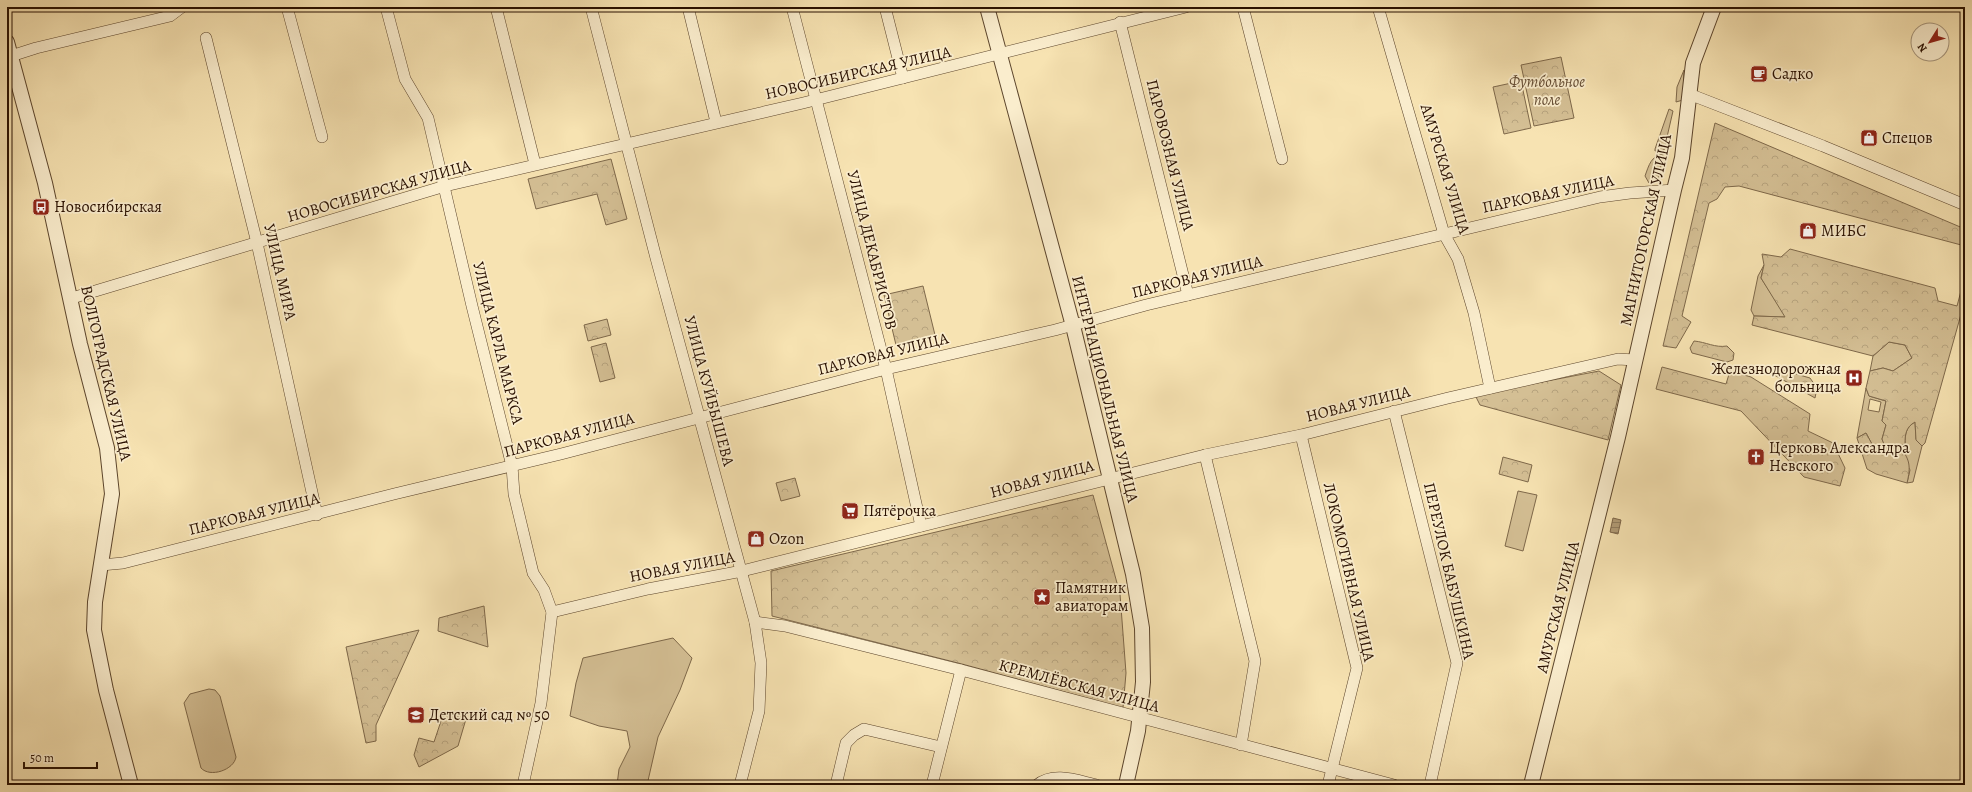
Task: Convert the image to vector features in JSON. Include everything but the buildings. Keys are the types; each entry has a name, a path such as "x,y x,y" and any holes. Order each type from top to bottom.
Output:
{"street":[{"path":"287,7 322,137"},
{"name":"УЛИЦА КАРЛА МАРКСА","path":"386,7 404,78 428,118 472,306 512,466 514,494 533,573 544,590 552,612 541,703 523,785"},
{"path":"496,7 536,164"},
{"name":"УЛИЦА КУЙБЫШЕВА","path":"592,7 656,258 755,622 761,663 759,711 740,785"},
{"path":"688,7 716,122"},
{"name":"УЛИЦА ДЕКАБРИСТОВ","path":"792,7 886,369 921,526"},
{"path":"885,7 903,78"},
{"name":"ИНТЕРНАЦИОНАЛЬНАЯ УЛИЦА","path":"987,7 1073,326 1133,574 1142,628 1143,682 1140,718 1126,785"},
{"name":"НОВОСИБИРСКАЯ УЛИЦА","path":"72,298 445,186 817,99 999,54 1120,22 1186,7"},
{"path":"1243,7 1282,158"},
{"name":"АМУРСКАЯ УЛИЦА","path":"1378,7 1444,234 1458,259 1474,313 1490,388"},
{"name":"МАГНИТОГОРСКАЯ УЛИЦА","path":"1618,437 1682,158 1693,63 1714,7"},
{"path":"11,56 36,48 170,16 182,8"},
{"name":"ПАРОВОЗНАЯ УЛИЦА","path":"1120,22 1188,295"},
{"name":"УЛИЦА МИРА","path":"206,38 257,243 317,515"},
{"name":"ВОЛГОГРАДСКАЯ УЛИЦА","path":"7,42 11,56 11,72 45,183 72,298 80,344 107,448 112,494 102,565 94,602 94,630 106,690 130,785"},
{"path":"1689,94 1823,146 1965,206"},
{"name":"ПАРКОВАЯ УЛИЦА","path":"102,565 123,563 317,515 394,494 512,466 886,369 1073,326 1188,295 1600,197 1674,190"},
{"name":"НОВАЯ УЛИЦА","path":"552,612 648,589 742,571 1110,478 1205,455 1301,435 1490,388 1618,359 1635,360"},
{"name":"ПЕРЕУЛОК БАБУШКИНА","path":"1394,411 1457,663 1430,785"},
{"name":"ЛОКОМОТИВНАЯ УЛИЦА","path":"1301,435 1357,668 1328,785"},
{"name":"АМУРСКАЯ УЛИЦА","path":"1531,785 1618,437"},
{"path":"1205,455 1255,661 1241,745"},
{"name":"КРЕМЛЁВСКАЯ УЛИЦА","path":"755,622 784,626 961,670 1332,770 1394,785"},
{"path":"932,785 961,670"},
{"path":"836,785 846,743 854,735 864,729 941,747"},
{"path":"1037,785 1043,780 1058,777 1097,785"}],"green space":[{"name":"Футбольное поле","path":"1561,57 1574,118 1534,126 1521,65"},
{"path":"1684,70 1683,100 1676,102 1677,87"},
{"path":"1521,81 1531,128 1504,134 1493,87"},
{"path":"1669,109 1673,111 1664,150 1655,151 1655,149"},
{"path":"1715,123 1965,229 1965,246 1739,186 1725,187 1717,199 1709,203 1682,316 1691,322 1676,348 1663,346"},
{"path":"1663,154 1658,182 1649,183 1645,176 1649,165 1653,159"},
{"path":"611,159 627,219 606,225 597,194 536,209 528,179"},
{"path":"1790,249 1935,288 1938,301 1957,306 1965,276 1965,300 1925,443 1922,446 1916,440 1915,422 1907,431 1905,444 1899,446 1909,463 1907,483 1876,474 1867,469 1857,438 1866,433 1873,446 1885,447 1882,439 1886,425 1882,421 1886,401 1869,396 1866,388 1870,371 1883,368 1893,371 1912,358 1905,345 1889,342 1873,356 1752,325 1754,316 1785,317 1761,278 1764,265 1762,254 1781,257"},
{"path":"1764,265 1761,278 1786,317 1754,316 1751,310 1758,276"},
{"path":"923,286 935,335 896,345 884,295"},
{"path":"607,319 611,335 588,341 584,325"},
{"path":"1694,341 1718,346 1727,346 1734,353 1733,360 1727,362 1692,353 1690,348"},
{"path":"1889,342 1905,345 1912,358 1893,371 1883,368 1870,371 1873,356"},
{"path":"606,343 615,378 600,382 591,347"},
{"path":"1662,367 1726,384 1730,371 1751,377 1810,414 1808,431 1833,443 1845,468 1840,486 1804,477 1741,411 1656,389"},
{"path":"1775,368 1810,378 1817,388 1815,398 1769,372"},
{"path":"1599,371 1621,385 1608,440 1480,405 1475,395"},
{"path":"1866,388 1869,396 1886,401 1882,421 1886,425 1882,439 1886,448 1873,446 1866,433 1857,438","holes":["1870,399 1881,402 1879,412 1868,410"]},
{"path":"1915,422 1916,439 1922,446 1913,482 1907,483 1910,470 1898,446 1905,444 1907,431"},
{"path":"1503,457 1532,465 1528,482 1499,474"},
{"path":"795,478 800,496 781,501 776,483"},
{"path":"1518,491 1537,495 1523,551 1505,546"},
{"path":"1093,495 1120,594 1126,673 1123,708 962,664 772,616 771,571"},
{"path":"484,606 488,647 438,631 439,618"},
{"path":"419,630 376,725 376,741 366,743 346,647"},
{"path":"673,638 692,658 680,690 658,737 647,785 617,785 619,769 630,747 627,731 599,726 570,716 576,683 583,658"},
{"path":"209,689 215,690 220,696 236,757 231,766 216,772 205,771 201,768 184,703 190,694"},
{"path":"444,712 466,719 458,746 419,767 414,755 419,738 434,742"}],"shaded area":[{"path":"1613,518 1621,520 1618,534 1610,532"}],"place":[{"name":"Садко","path":"1759,74"},
{"name":"Спецов","path":"1869,138"},
{"name":"Новосибирская","path":"41,207"},
{"name":"МИБС","path":"1808,231"},
{"name":"Железнодорожная больница","path":"1854,378"},
{"name":"Церковь Александра Невского","path":"1756,457"},
{"name":"Пятёрочка","path":"850,511"},
{"name":"Ozon","path":"756,539"},
{"name":"Памятник авиаторам","path":"1042,597"},
{"name":"Детский сад № 50","path":"416,715"}]}
